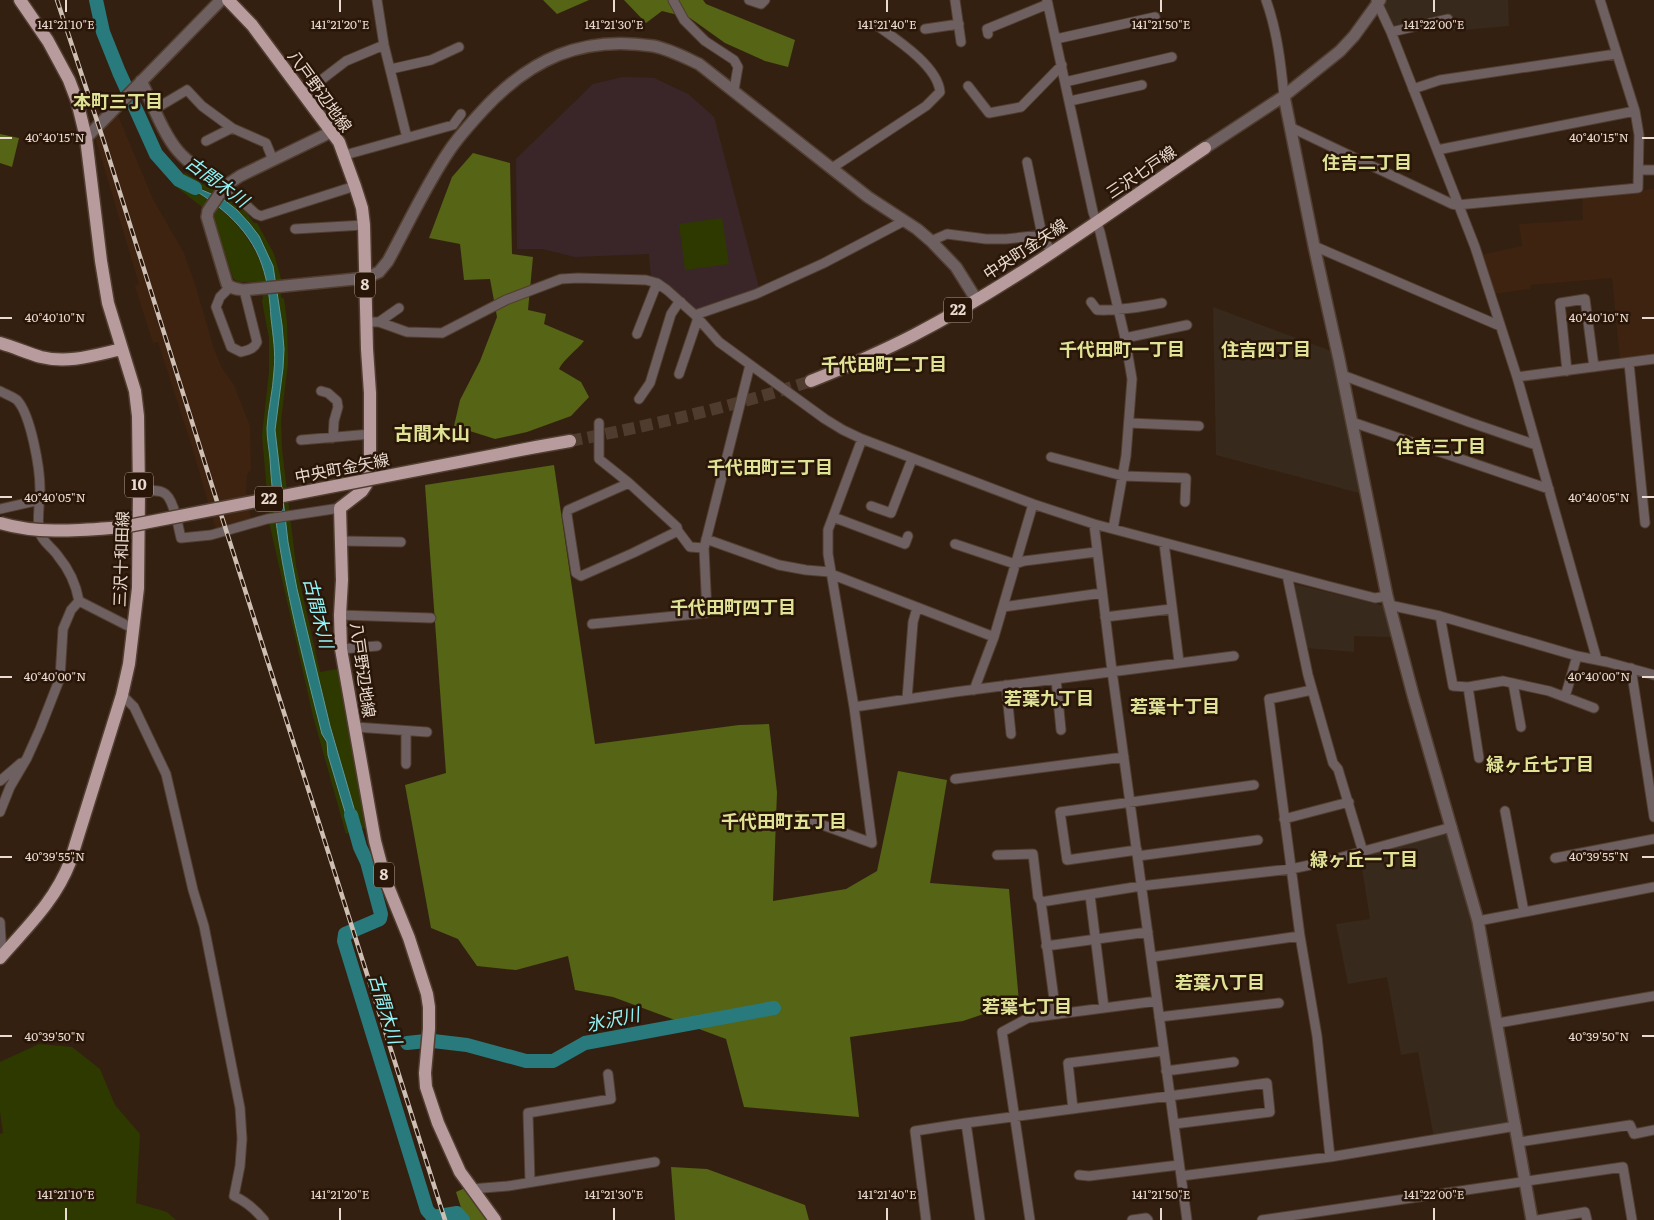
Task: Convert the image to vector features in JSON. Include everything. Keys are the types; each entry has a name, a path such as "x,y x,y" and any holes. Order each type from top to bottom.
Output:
{"main road":[{"name":"三沢十和田線","path":"1,957 39,916 63,880 122,695 129,664 138,588 138,416 136,399 108,303 86,138 69,80 48,41 20,0"},
{"name":"八戸野辺地線","path":"228,0 252,25 339,142 356,186 362,208 365,278 373,322 370,463 366,485 362,491 340,508 341,649 377,851 385,879 409,938 428,1000 429,1028 425,1073 426,1087 450,1152 460,1172 495,1220"},
{"name":"三沢七戸線","path":"1096,222 1205,148"},
{"name":"中央町金矢線","path":"811,381 864,359 907,338 976,299 1096,222"},
{"path":"0,343 41,357 59,360 89,357 122,349"},
{"name":"中央町金矢線","path":"0,523 42,530 123,527 570,441"}],"street":[{"path":"86,138 221,0"},
{"path":"377,0 384,46 407,138"},
{"path":"673,0 684,20 705,42 734,60 738,68 734,90"},
{"path":"748,0 761,4 765,0"},
{"path":"955,0 961,42"},
{"path":"1266,0 1273,23 1290,127 1388,601 1478,920 1498,1022 1532,1220"},
{"path":"1290,127 1457,205 1638,188 1639,135 1635,110 1600,0"},
{"path":"1205,148 1284,96 1340,52 1354,36 1378,1"},
{"path":"1378,1 1475,247 1517,377 1597,660"},
{"path":"988,34 988,28 1048,2 1096,222 1125,338 1132,379 1126,456 1113,529"},
{"path":"1056,39 1156,17"},
{"path":"1391,32 1448,20"},
{"path":"925,29 959,24"},
{"path":"832,168 926,106 940,92 940,83 918,57 878,27"},
{"path":"331,132 240,176 223,188 208,211 210,228 227,284 230,287 244,290 365,278 380,272 388,261 449,150 466,127 491,101 515,79 531,68 555,56 579,48 619,44 654,46 676,53 699,64 868,197 931,241 956,267 976,299"},
{"path":"304,94 346,61 384,46"},
{"path":"391,69 431,60 459,47"},
{"path":"1413,89 1440,80 1616,54"},
{"path":"1066,82 1172,57"},
{"path":"968,86 989,113 1021,107 1062,65"},
{"path":"139,83 178,150 192,164 256,214 261,216 356,186"},
{"path":"1070,101 1142,85"},
{"path":"155,109 187,90 202,106 232,128 266,143 273,160"},
{"path":"1437,150 1635,110"},
{"path":"344,155 453,125 461,114"},
{"path":"206,141 232,128"},
{"path":"1027,162 1042,235 1051,252"},
{"path":"1639,170 1654,170"},
{"path":"697,316 756,294 904,221"},
{"path":"295,228 364,225"},
{"path":"931,241 947,234 986,239 1042,235"},
{"path":"1314,246 1500,326"},
{"path":"373,322 408,332 442,333 506,300 561,279 646,280 657,283 697,316 720,342 750,366 825,419 862,439 912,459 1033,504 1094,524 1164,544 1388,601 1577,656 1654,675"},
{"path":"637,334 657,283"},
{"path":"230,287 220,297 216,307 231,347 241,352 251,349 257,342 244,290"},
{"path":"1567,370 1560,303 1585,299 1594,367"},
{"path":"639,399 650,383 671,314 681,302"},
{"path":"1091,302 1097,310 1128,309 1162,303"},
{"path":"373,322 399,308"},
{"path":"680,374 697,316"},
{"path":"1125,338 1187,325"},
{"path":"1517,377 1654,359"},
{"path":"1629,363 1645,523"},
{"path":"592,624 707,613 705,544 750,366"},
{"path":"1342,375 1536,445"},
{"path":"0,391 15,399 25,413 34,445 39,479 40,532 43,540 65,565 74,582 78,601 71,610 63,629 60,678 40,729 27,758 10,787 0,812"},
{"path":"321,391 328,393 337,401 338,407 334,421 333,438"},
{"path":"1352,422 1549,489"},
{"path":"599,423 599,459 629,483 677,527 690,547 705,544 779,564 830,573 994,637"},
{"path":"1129,423 1199,426"},
{"path":"301,440 370,434"},
{"path":"798,816 872,843 854,707 830,573 827,539 832,517 862,439"},
{"path":"1051,458 1123,476 1186,478 1185,502"},
{"path":"871,506 891,513 912,459"},
{"path":"629,483 568,510 566,515 576,573 581,576 678,531"},
{"path":"139,492 163,492 167,496 172,502 180,538 211,535 267,519 340,508"},
{"path":"0,509 40,500"},
{"path":"974,690 994,637 1033,504"},
{"path":"832,517 905,544 908,536"},
{"path":"1094,524 1096,552 1187,1220"},
{"path":"341,541 401,542"},
{"path":"955,544 1015,564 1024,561 1096,552"},
{"path":"1164,544 1179,662"},
{"path":"1287,575 1312,690 1333,763 1338,769 1363,852"},
{"path":"1003,607 1102,593"},
{"path":"78,601 134,629"},
{"path":"907,699 913,622 918,608"},
{"path":"1105,617 1172,609"},
{"path":"340,615 431,618"},
{"path":"1440,616 1453,686 1468,687 1504,681 1548,691 1594,708"},
{"path":"341,649 377,646"},
{"path":"854,707 1234,656"},
{"path":"1565,697 1577,656"},
{"path":"1630,668 1654,817"},
{"path":"1056,679 1061,730"},
{"path":"1513,683 1521,727"},
{"path":"1006,686 1011,734"},
{"path":"1468,687 1479,758"},
{"path":"1312,690 1268,699 1290,868 1317,1036 1330,1157"},
{"path":"122,695 134,707 166,774 207,943 240,1108 242,1139 240,1166 234,1196 244,1200 264,1220"},
{"path":"355,727 427,732"},
{"path":"406,731 406,764"},
{"path":"955,779 1124,757"},
{"path":"0,781 27,758"},
{"path":"1254,785 1060,812 1067,860 1258,840"},
{"path":"1284,819 1349,802"},
{"path":"1505,811 1524,912"},
{"path":"1040,902 1141,886 1290,868 1324,862 1452,827"},
{"path":"1556,858 1654,839"},
{"path":"997,855 1034,854 1038,897 1056,1014"},
{"path":"1478,920 1654,887"},
{"path":"1090,895 1104,1008"},
{"path":"0,922 1,957"},
{"path":"1046,946 1148,932"},
{"path":"1152,957 1300,936"},
{"path":"1498,1022 1654,996"},
{"path":"1030,1220 1002,1032 1028,1018 1157,1001"},
{"path":"1159,1017 1279,1003"},
{"path":"1073,1109 1068,1063 1164,1051"},
{"path":"1166,1072 1234,1062"},
{"path":"530,1182 528,1113 610,1099 608,1074"},
{"path":"926,1220 916,1131 1267,1083 1270,1112 1174,1124"},
{"path":"966,1123 980,1220"},
{"path":"1519,1142 1630,1125 1634,1134 1654,1130"},
{"path":"1181,1176 1330,1157 1516,1126"},
{"path":"471,1189 508,1186 655,1162"},
{"path":"1080,1175 1089,1176 1179,1165"},
{"path":"1262,1220 1623,1167 1632,1220"},
{"path":"1538,1220 1585,1212 1587,1220"},
{"path":"1132,1220 1146,1218 1148,1220"}],"shaded area":[{"path":"1388,0 1508,0 1509,26 1453,31 1452,16 1390,28 1383,9"},
{"path":"623,77 654,78 688,94 714,117 759,288 697,309 689,306 651,278 649,254 575,257 543,249 517,249 516,159 593,84"},
{"path":"117,113 153,199 184,253 214,349 222,368 234,385 250,426 251,470 247,475 246,491 251,519 216,530 192,447 158,342 153,343 135,286 139,284 95,137"},
{"path":"1654,189 1654,354 1620,359 1612,278 1531,285 1530,289 1493,294 1480,255 1522,246 1519,224 1583,220 1582,196"},
{"path":"1213,307 1331,351 1359,493 1216,455"},
{"path":"1294,584 1385,606 1391,637 1354,636 1354,652 1307,648"},
{"path":"1447,834 1474,930 1493,1043 1510,1122 1506,1125 1434,1138 1418,1052 1401,1055 1387,977 1348,984 1336,924 1370,919 1360,856"}],"green space":[{"path":"543,0 589,0 557,14"},
{"path":"624,0 703,0 706,4 795,40 788,67 765,61 725,43 690,18 662,11 646,23"},
{"path":"0,134 19,138 12,167 0,163"},
{"path":"473,153 510,163 512,254 533,257 528,310 546,314 544,324 584,341 559,369 581,382 589,397 571,416 527,432 495,439 454,426 460,400 480,361 497,317 490,279 464,280 460,244 429,238 452,177"},
{"path":"185,173 223,197 226,197 246,212 254,223 257,223 274,254 281,279 279,281 281,297 284,299 287,323 288,363 281,421 282,449 296,566 320,672 338,669 366,817 366,828 360,829 330,726 297,589 288,542 275,430 284,349 276,279 223,199 180,178"},
{"path":"178,181 207,198 232,219 252,245 265,275 275,352 267,428 277,528 289,597 305,666 322,734 327,742 328,755 351,832 346,834 313,716 270,526 262,435 269,372 269,338 262,301 261,283 239,282 233,278 213,216 215,213 204,206 202,207 174,185"},
{"path":"722,218 729,264 685,270 679,224"},
{"path":"554,465 595,744 739,725 769,724 777,792 773,901 846,889 877,871 898,771 947,780 930,883 1009,889 1019,1002 963,1021 850,1037 859,1117 744,1107 726,1039 613,997 575,990 568,956 516,970 477,966 458,939 431,928 405,785 446,773 425,485"},
{"path":"39,1044 72,1047 100,1069 115,1105 140,1134 136,1203 167,1212 176,1220 0,1220 0,1134 3,1133 0,1112 0,1062"},
{"path":"671,1167 707,1169 805,1205 809,1220 675,1220"},
{"path":"465,1188 492,1220 465,1220 456,1192"}],"water":[{"path":"180,178 223,199 237,210 259,236 273,266 284,349 275,430 288,542 297,589 330,726 360,829 351,832 328,755 327,742 322,734 305,666 289,597 277,528 267,432 275,358 266,278 256,251 239,226 217,205 178,181"}],"waterway":[{"name":"古間木川","path":"96,0 103,32 156,154 179,180 195,188"},
{"name":"古間木川","path":"351,815 360,847 367,862 381,914 380,919 345,934 344,941 427,1210 433,1217 457,1213 463,1220"},
{"name":"氷沢川","path":"433,1041 467,1045 526,1061 553,1061 585,1043 774,1008"},
{"name":"氷沢川","path":"407,1043 426,1041"}],"tunnel":[{"path":"570,441 692,415 811,381"}],"railway":[{"path":"57,0 104,142 445,1220"}],"district":[{"name":"本町三丁目","path":"118,102"},
{"name":"住吉二丁目","path":"1367,163"},
{"name":"千代田町一丁目","path":"1122,350"},
{"name":"住吉四丁目","path":"1266,350"},
{"name":"千代田町二丁目","path":"884,365"},
{"name":"古間木山","path":"432,433"},
{"name":"住吉三丁目","path":"1441,447"},
{"name":"千代田町三丁目","path":"770,468"},
{"name":"千代田町四丁目","path":"733,608"},
{"name":"若葉九丁目","path":"1049,699"},
{"name":"若葉十丁目","path":"1175,707"},
{"name":"緑ヶ丘七丁目","path":"1540,765"},
{"name":"千代田町五丁目","path":"784,822"},
{"name":"緑ヶ丘一丁目","path":"1364,860"},
{"name":"若葉八丁目","path":"1220,983"},
{"name":"若葉七丁目","path":"1027,1007"}]}
